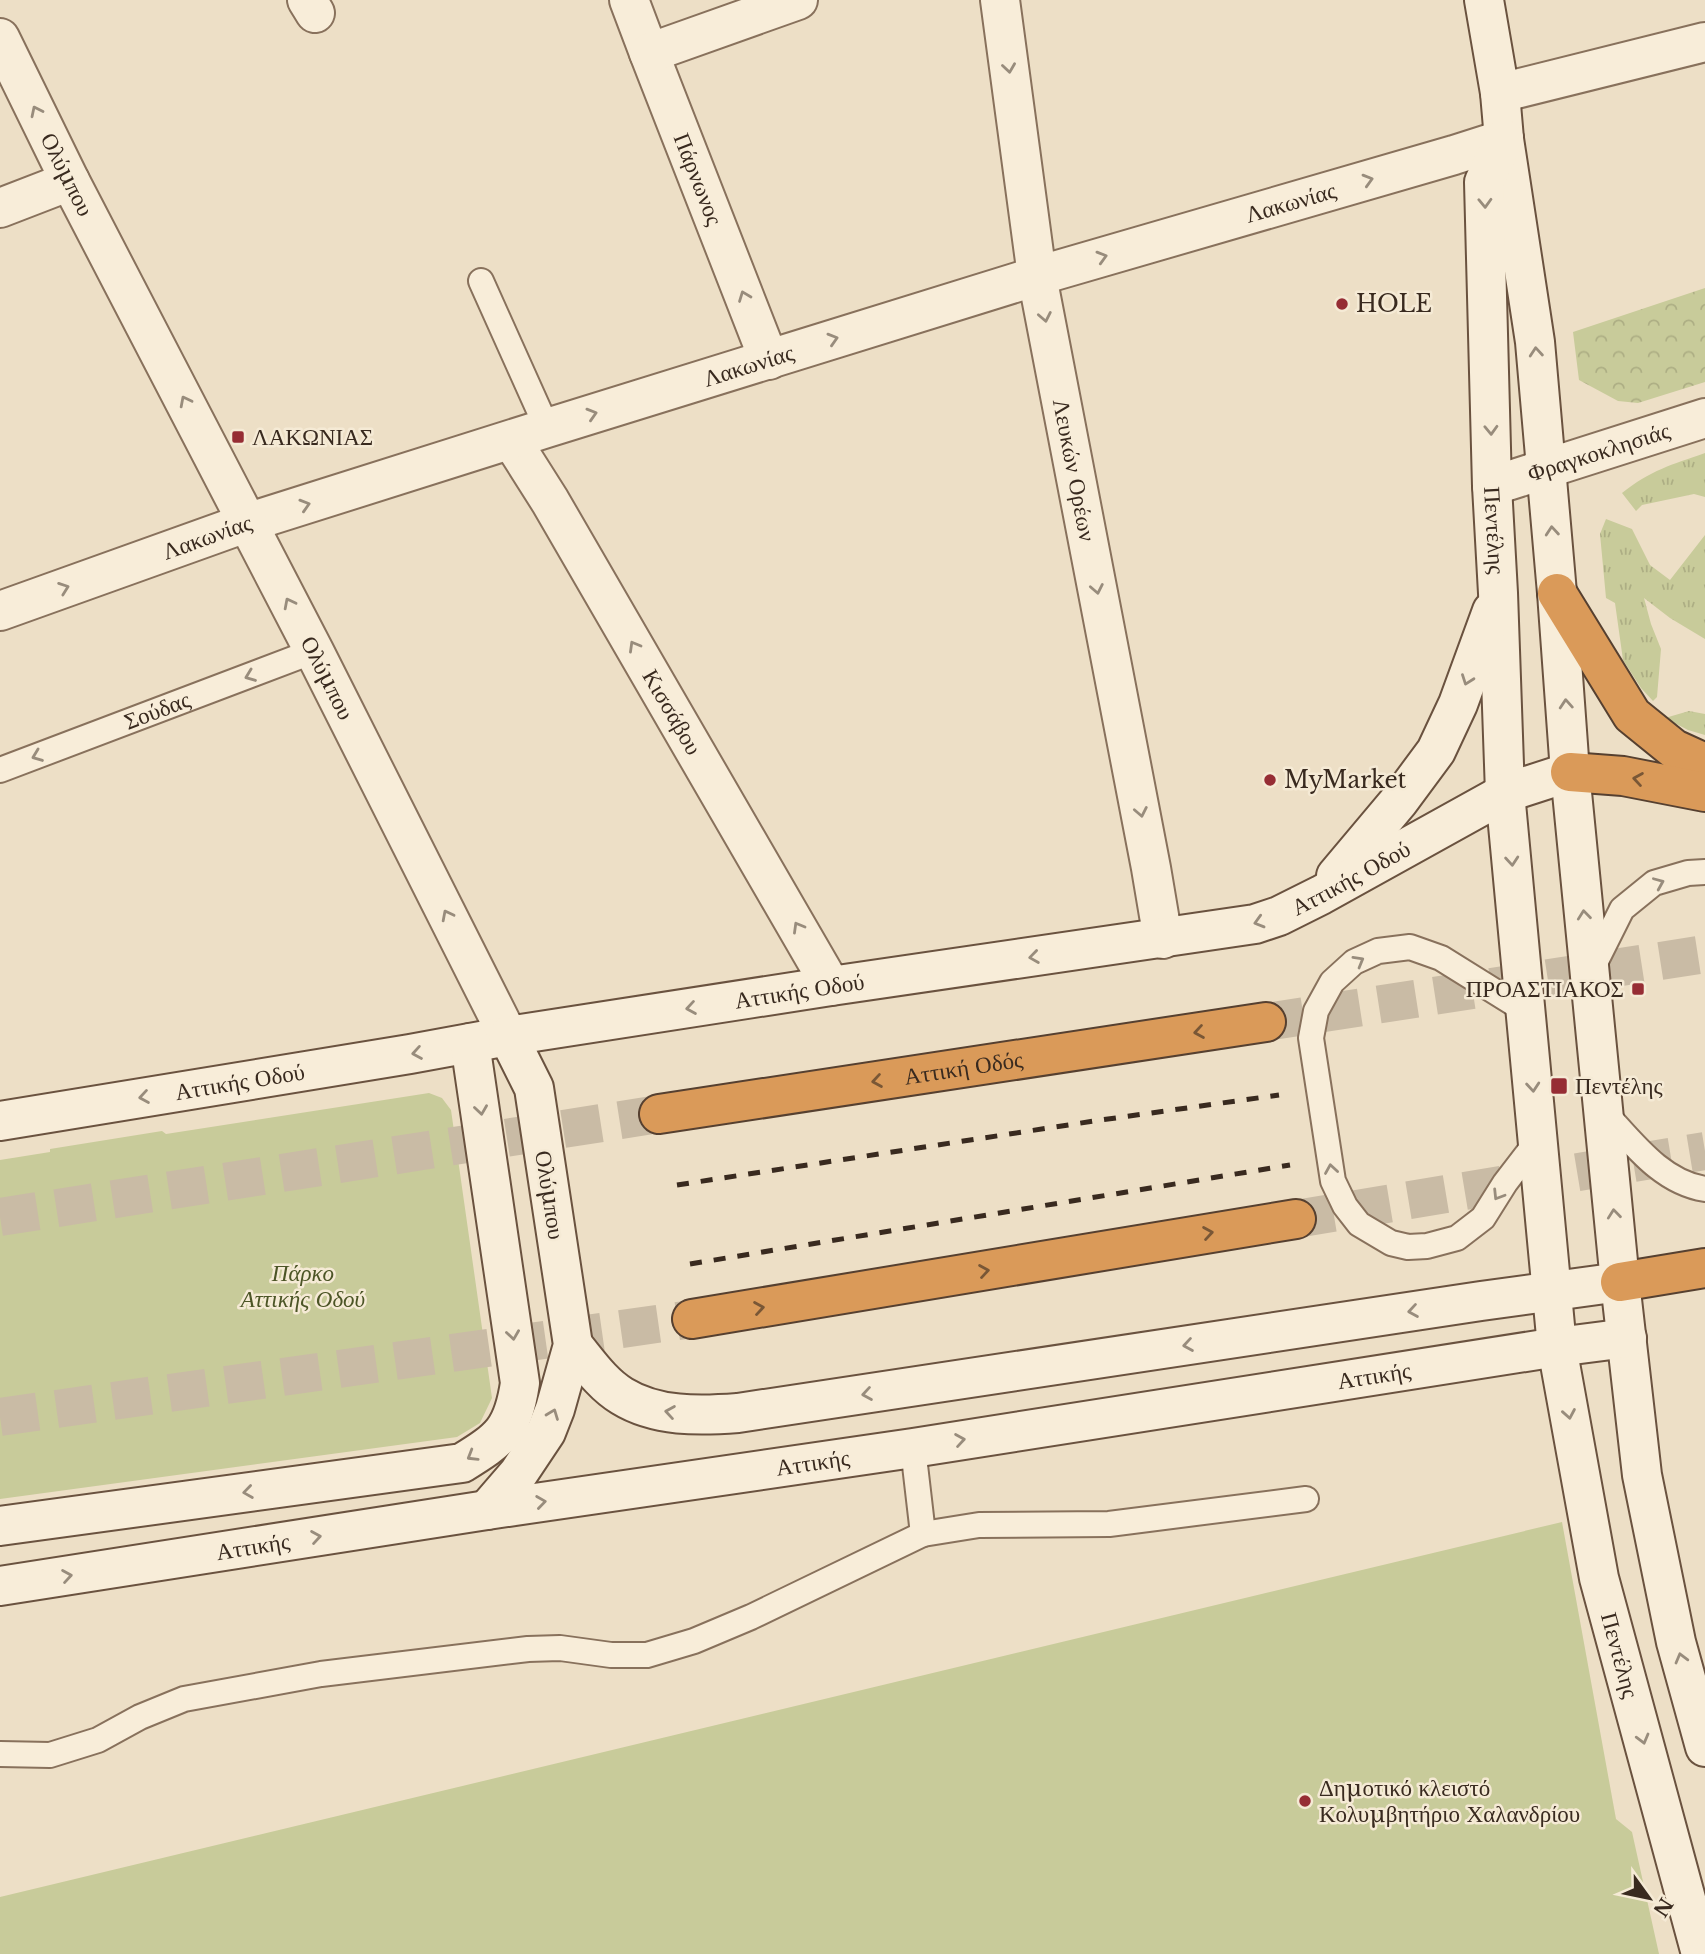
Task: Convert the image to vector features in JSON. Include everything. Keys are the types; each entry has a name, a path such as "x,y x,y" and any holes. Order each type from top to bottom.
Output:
{"highway":[{"path":"1557,593 1632,715 1674,749 1705,763"},
{"path":"1570,772 1623,776 1705,792"},
{"name":"Αττική Οδός","path":"659,1114 1266,1022"},
{"path":"692,1319 1296,1219"},
{"path":"1620,1282 1705,1268"}],"main road":[{"name":"Πάρνωνος","path":"629,0 769,359"},
{"path":"649,53 799,0"},
{"name":"Λευκών Ορέων","path":"1000,0 1037,275 1152,868 1163,939"},
{"name":"Πεντέλης","path":"1484,0 1500,93 1504,139 1535,342 1570,772 1620,1282 1643,1475 1676,1642 1705,1748"},
{"name":"Ολύμπου","path":"0,37 70,181 314,652 534,1088 573,1345"},
{"path":"1500,93 1705,42"},
{"name":"Λακωνίας","path":"0,611 247,523 547,428 1037,275 1504,139"},
{"name":"Πεντέλης","path":"1504,139 1484,182 1492,486 1506,793 1557,1347 1599,1578 1700,1954"},
{"path":"0,208 70,181"},
{"name":"Φραγκοκλησιάς","path":"1492,486 1705,418"},
{"name":"Κισσάβου","path":"512,440 831,986"},
{"path":"1321,895 1399,802 1436,751 1458,704 1498,593"},
{"name":"Αττικής Οδού","path":"0,1121 508,1036 1255,924 1279,916 1321,895 1506,793 1570,772"},
{"path":"0,1526 462,1463 505,1432 516,1407 520,1383 470,1043"},
{"path":"573,1345 601,1378 620,1395 660,1411 697,1416 737,1413 1620,1282"},
{"name":"Αττικής","path":"0,1586 1627,1338"},
{"path":"487,1510 519,1474 546,1432 573,1345"},
{"path":"906,1388 913,1448"}],"lane":[{"path":"481,281 547,428"},
{"name":"Σούδας","path":"0,770 314,652"},
{"path":"1590,972 1622,909 1654,883 1688,873 1705,872"},
{"path":"1526,1010 1441,958 1410,947 1389,949 1354,962 1332,982 1316,1011 1311,1038 1333,1181 1345,1206 1359,1224 1391,1243 1408,1247 1427,1246 1457,1238 1483,1218 1505,1183 1538,1140"},
{"path":"1604,1112 1646,1158 1661,1170 1677,1181 1705,1189"},
{"path":"913,1448 923,1534"},
{"path":"0,1754 50,1755 98,1740 140,1717 184,1699 321,1674 528,1649 560,1648 611,1656 647,1655 694,1641 751,1617 923,1534 979,1525 1109,1524 1306,1499"}],"green space":[{"path":"1705,288 1705,382 1638,403 1618,401 1579,380 1573,332"},
{"path":"1705,453 1705,497 1694,494 1642,505 1636,511 1622,493 1652,473"},
{"path":"1606,519 1632,529 1650,565 1670,580 1705,535 1705,639 1644,598 1661,649 1657,697 1653,701 1623,660 1615,603 1606,598 1600,534"},
{"path":"1689,711 1705,714 1705,735 1665,718"},
{"name":"Πάρκο Αττικής Οδού","path":"429,1093 442,1098 451,1110 492,1398 480,1423 457,1437 0,1499 0,1160 162,1131 166,1134"},
{"path":"1562,1522 1616,1819 1632,1832 1659,1954 0,1954 0,1897"}],"tunnel":[{"path":"1266,1022 1705,954"},
{"path":"0,1217 659,1114"},
{"path":"1296,1219 1705,1151"},
{"path":"0,1417 692,1319"}],"railway":[{"path":"677,1185 1279,1095"},
{"path":"690,1264 1290,1165"}],"place":[{"name":"HOLE","path":"1342,304"},
{"name":"ΛΑΚΩΝΙΑΣ","path":"238,437"},
{"name":"MyMarket","path":"1270,780"},
{"name":"ΠΡΟΑΣΤΙΑΚΟΣ","path":"1638,989"},
{"name":"Πεντέλης","path":"1559,1086"},
{"name":"Δημοτικό κλειστό Κολυμβητήριο Χαλανδρίου","path":"1305,1801"}]}
